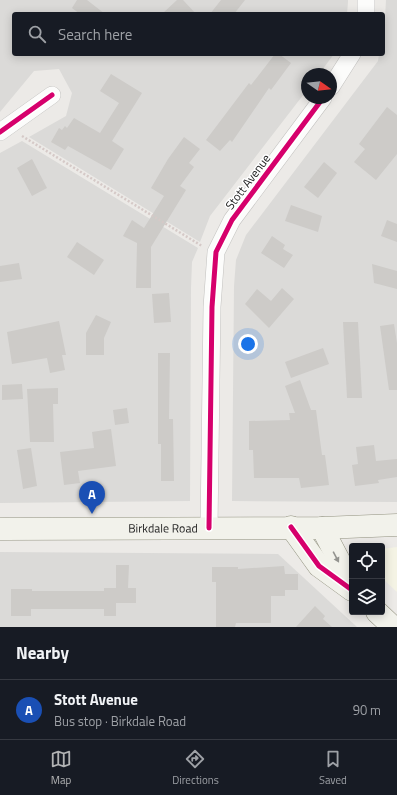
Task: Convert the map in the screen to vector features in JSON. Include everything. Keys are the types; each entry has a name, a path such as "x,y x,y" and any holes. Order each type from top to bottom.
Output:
{"main road":[{"name":"Birkdale Road","path":"0,529 322,528 397,525"},
{"path":"291,527 319,566 349,588"},
{"path":"322,528 349,579"},
{"path":"380,615 393,627"}],"street":[{"path":"366,0 366,12"},
{"path":"337,78 351,56"},
{"path":"0,132 52,95"},
{"name":"Stott Avenue","path":"209,528 212,307 216,252 232,220 319,104"}],"path":[{"path":"19,133 205,247"}],"shaded area":[{"path":"0,0 348,0 347,12 12,12 12,56 332,56 324,68 301,68 301,98 210,216 200,242 29,137 66,116 72,93 59,69 34,71 0,112"},
{"path":"386,0 397,0 397,502 232,501 234,286 236,260 246,235 378,61 379,56 385,56"},
{"path":"22,141 198,248 192,262 191,288 190,501 0,503 0,153"},
{"path":"397,547 397,592 385,581 385,549"},
{"path":"0,552 278,554 357,627 0,627"}],"building":[{"path":"77,0 87,0 102,12 77,12 72,8"},
{"path":"177,0 183,0 194,12 164,12"},
{"path":"221,0 245,0 236,12 212,12"},
{"path":"273,56 282,56 291,63 271,90 269,88 232,142 230,140 220,151 206,140 249,83 251,85"},
{"path":"111,74 142,93 112,141 124,149 111,170 68,146 65,150 51,142 59,128 62,130 65,126 67,128 74,118 100,133 119,103 100,91"},
{"path":"387,107 397,115 397,154 376,180 354,162 365,149 359,144"},
{"path":"184,137 200,149 189,163 194,167 180,186 186,190 151,247 151,288 136,288 137,243 123,236 132,220 144,228 164,196 151,188 168,159"},
{"path":"32,159 47,188 32,196 17,168"},
{"path":"324,162 337,173 318,198 304,187"},
{"path":"291,205 322,216 318,232 285,221"},
{"path":"387,220 397,224 397,242 381,236"},
{"path":"272,236 285,245 283,249 293,255 284,268 261,253"},
{"path":"77,242 104,260 94,275 67,257"},
{"path":"19,263 22,279 0,282 0,266"},
{"path":"372,264 397,271 397,289 374,283"},
{"path":"282,288 294,299 269,328 245,304 257,289 271,301"},
{"path":"169,293 171,322 154,323 152,294"},
{"path":"96,315 111,322 104,338 104,355 86,355 86,333"},
{"path":"59,321 66,355 62,355 65,370 50,373 47,358 12,364 7,332"},
{"path":"343,322 358,322 362,398 347,398"},
{"path":"394,324 397,343 397,390 389,390 380,326"},
{"path":"323,348 329,364 291,378 285,362"},
{"path":"158,353 170,353 169,419 173,419 174,481 161,481 161,444 158,444"},
{"path":"300,380 311,410 316,410 322,455 325,455 329,485 301,488 299,478 254,478 253,450 249,450 249,421 290,420 289,413 295,413 285,386"},
{"path":"22,384 23,399 2,400 2,385"},
{"path":"58,388 58,404 53,404 54,442 30,442 27,389"},
{"path":"127,408 129,423 115,425 113,410"},
{"path":"111,429 116,466 78,471 80,483 64,485 60,452 94,448 92,432"},
{"path":"374,445 376,461 397,459 397,477 378,480 379,483 355,486 352,465 358,464 356,447"},
{"path":"31,448 37,486 23,489 17,450"},
{"path":"116,565 129,565 128,588 136,588 136,603 116,603 116,616 104,616 104,609 31,609 31,616 11,616 11,589 32,589 32,591 104,591 104,588 116,588"},
{"path":"284,566 285,574 298,574 298,590 285,590 285,596 271,596 271,623 236,623 235,627 216,627 216,582 212,582 212,567 238,567 238,569"},
{"path":"315,606 325,616 323,619 332,627 296,627"}],"cycle path":[{"path":"0,132 52,95"},
{"path":"209,528 212,307 216,252 232,220 319,104"},
{"path":"291,527 319,566 349,588"}],"place":[{"name":"Stott Avenue","path":"92,514"}]}
